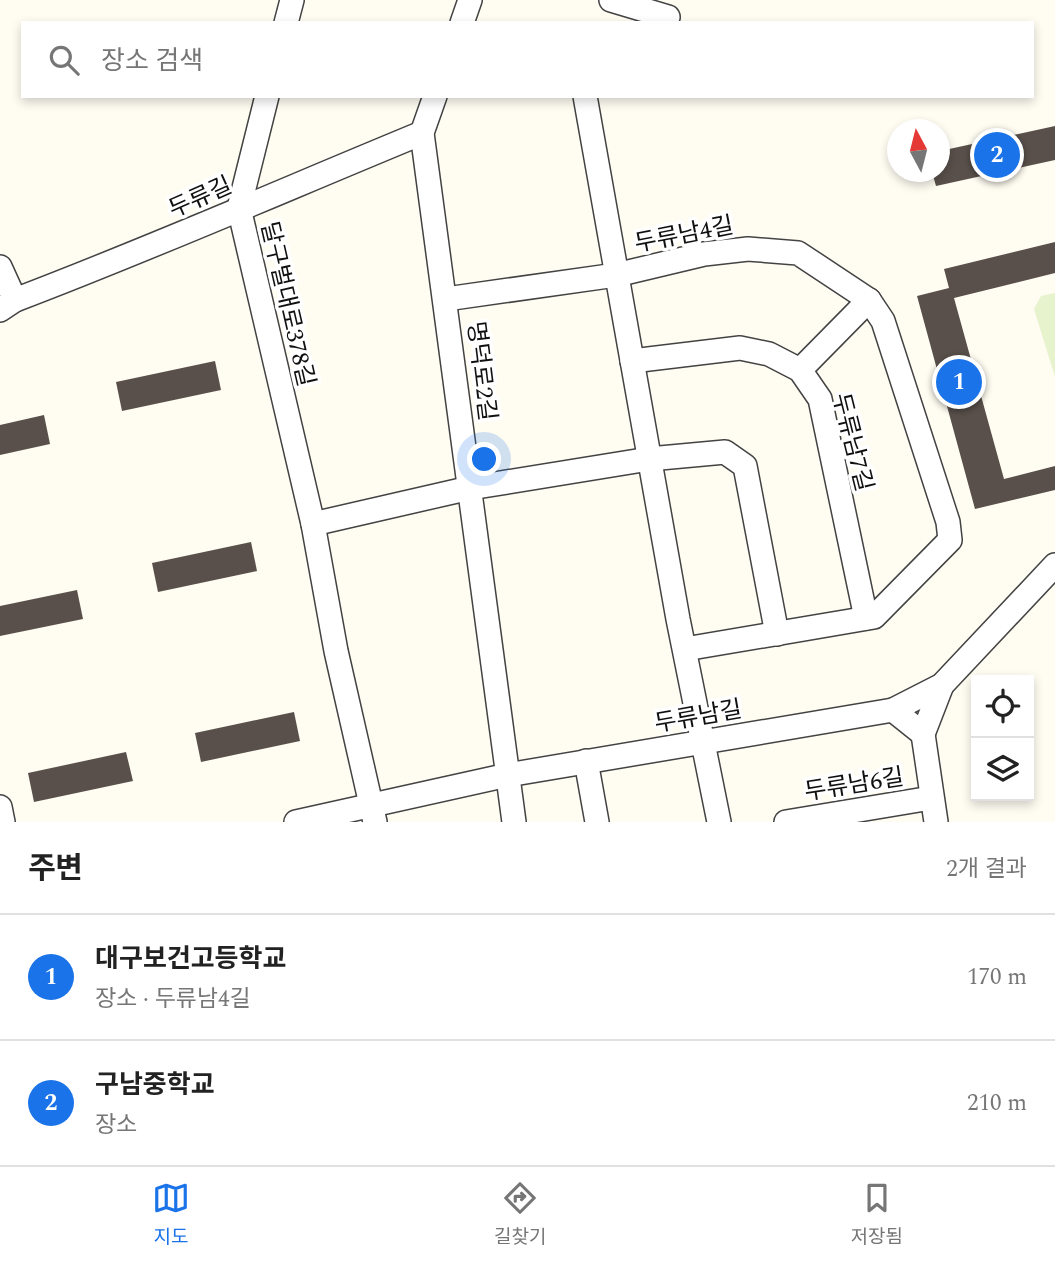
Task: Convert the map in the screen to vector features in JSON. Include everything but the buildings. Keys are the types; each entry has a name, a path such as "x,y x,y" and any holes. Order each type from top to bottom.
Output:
{"street":[{"path":"287,21 292,0"},
{"path":"462,21 470,0"},
{"path":"611,0 665,20"},
{"name":"달구벌대로378길","path":"266,98 239,208 313,524 336,651 373,814"},
{"name":"명덕로2길","path":"434,98 422,134 514,822"},
{"path":"585,98 649,459 719,822"},
{"name":"두류길","path":"8,305 422,134"},
{"name":"두류남4길","path":"446,299 616,275 704,254 748,248 798,253 869,300 883,321 948,522 950,540 874,617 685,649"},
{"path":"0,267 8,305"},
{"path":"800,370 869,300"},
{"name":"두류남7길","path":"632,361 740,348 769,354 800,370 820,399 866,618"},
{"path":"313,524 470,488 649,459 725,452 745,466 777,634"},
{"name":"두류남길","path":"296,822 373,814 508,775 893,710 942,685 1055,565"},
{"path":"936,822 923,734 942,685"},
{"path":"893,710 923,734"},
{"path":"586,761 597,822"},
{"name":"두류남6길","path":"786,822 816,820 931,798"},
{"path":"0,807 3,822"}],"green space":[{"path":"1055,293 1055,377 1034,309 1041,296"}],"place":[{"name":"구남중학교","path":"997,155"},
{"name":"대구보건고등학교","path":"959,382"}]}
